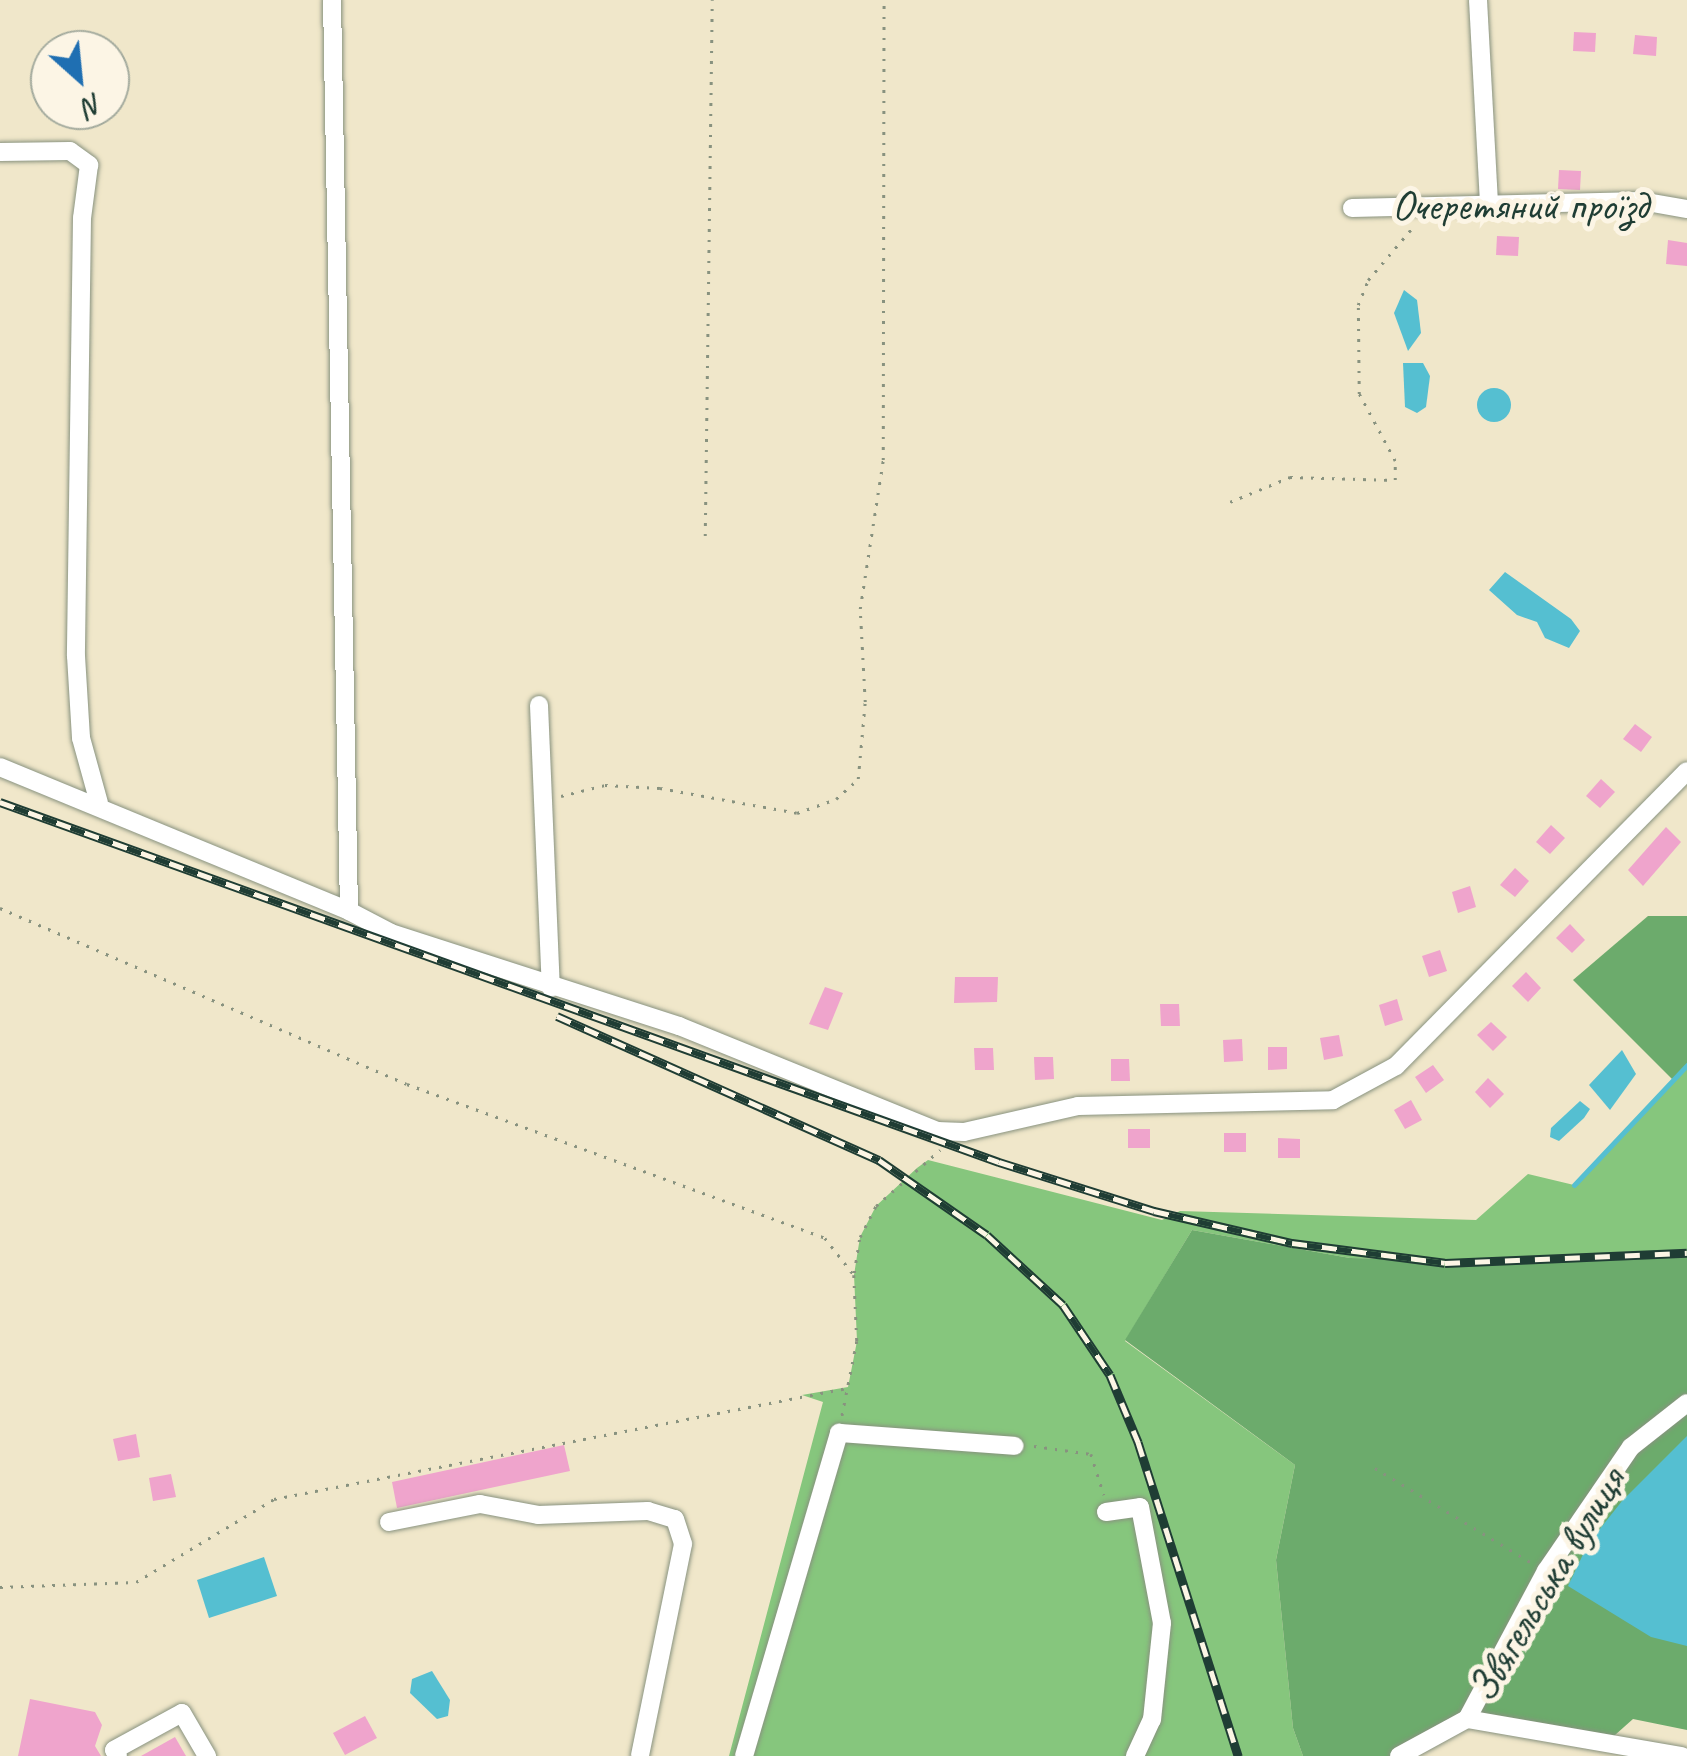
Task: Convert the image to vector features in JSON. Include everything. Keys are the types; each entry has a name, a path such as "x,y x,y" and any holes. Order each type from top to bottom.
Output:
{"street":[{"path":"332,0 349,911"},
{"path":"1478,0 1489,202"},
{"path":"0,152 70,151 89,165 82,218 76,656 82,738 98,803"},
{"name":"Очеретяний проїзд","path":"1352,208 1641,201 1687,209"},
{"path":"539,705 551,988"},
{"path":"0,767 98,803 138,826 349,911 390,933 551,988 680,1026 757,1061 937,1131 964,1132 1078,1106 1333,1100 1396,1066 1687,771"},
{"name":"Звягельська вулиця","path":"1399,1756 1467,1719 1546,1571 1631,1447 1687,1403"},
{"path":"744,1756 839,1433 1015,1446"},
{"path":"389,1522 480,1504 538,1515 648,1511 675,1519 683,1544 640,1756"},
{"path":"1106,1512 1140,1507 1162,1623 1152,1718 1135,1756"},
{"path":"118,1756 114,1750 182,1713 207,1756"},
{"path":"1467,1719 1682,1756"}],"path":[{"path":"705,536 712,0"},
{"path":"542,821 560,797 605,784 706,794 740,807 797,812 836,799 858,779 865,702 860,608 883,460 884,0"},
{"path":"1230,502 1290,477 1395,480 1395,461 1359,394 1358,306 1368,280 1410,235 1422,206"},
{"path":"0,908 406,1084 825,1238 854,1275"},
{"path":"839,1433 857,1341 854,1275 860,1237 876,1206 964,1132"},
{"path":"0,1586 136,1582 274,1499 848,1388"},
{"path":"1015,1446 1092,1454 1106,1512"},
{"path":"1375,1468 1546,1571"}],"green space":[{"path":"1648,916 1687,916 1687,1065 1673,1080 1573,980"},
{"path":"1687,1065 1687,1253 1579,1262 1350,1258 1192,1230 1125,1341 1295,1465 1276,1560 1293,1728 1303,1756 729,1756 823,1402 802,1395 848,1387 857,1341 854,1275 860,1237 876,1206 928,1160 1162,1220 1180,1211 1476,1220 1528,1174 1574,1185"},
{"path":"1192,1230 1350,1258 1579,1262 1687,1253 1687,1730 1633,1719 1606,1743 1467,1719 1399,1756 1303,1756 1293,1728 1276,1560 1295,1465 1125,1340"}],"water":[{"path":"1404,290 1417,300 1421,333 1408,351 1394,313"},
{"path":"1403,363 1423,363 1430,376 1426,407 1417,413 1405,407"},
{"path":"1494,388 1506,393 1511,405 1506,417 1494,422 1482,417 1477,405 1482,393"},
{"path":"1505,572 1571,619 1580,631 1569,648 1545,638 1537,622 1517,615 1489,590"},
{"path":"1622,1050 1636,1074 1610,1110 1589,1085"},
{"path":"1580,1101 1590,1109 1584,1118 1559,1141 1550,1137 1551,1128"},
{"path":"1687,1436 1687,1646 1651,1637 1568,1586 1588,1544 1622,1501"},
{"path":"264,1557 277,1596 209,1618 197,1580"},
{"path":"432,1671 450,1700 448,1716 437,1719 410,1693 412,1679"}],"building":[{"path":"1574,32 1596,33 1595,52 1573,51"},
{"path":"1635,35 1657,37 1656,56 1633,54"},
{"path":"1559,170 1581,171 1580,190 1558,189"},
{"path":"1497,236 1519,237 1518,256 1496,255"},
{"path":"1668,240 1687,243 1687,266 1666,264"},
{"path":"1635,724 1652,737 1641,752 1623,739"},
{"path":"1601,779 1615,792 1600,808 1586,796"},
{"path":"1551,825 1565,838 1550,854 1536,842"},
{"path":"1666,827 1681,842 1643,886 1628,870"},
{"path":"1515,868 1529,881 1515,897 1500,885"},
{"path":"1470,886 1476,907 1458,913 1452,892"},
{"path":"1570,924 1585,940 1572,953 1556,938"},
{"path":"1440,950 1447,971 1429,977 1422,956"},
{"path":"1526,972 1541,988 1528,1002 1512,986"},
{"path":"955,977 998,977 997,1002 954,1003"},
{"path":"825,987 843,993 828,1030 809,1024"},
{"path":"1397,999 1403,1020 1385,1026 1379,1005"},
{"path":"1160,1004 1179,1004 1180,1026 1161,1026"},
{"path":"1491,1022 1507,1037 1493,1051 1477,1035"},
{"path":"1339,1035 1343,1056 1324,1060 1320,1038"},
{"path":"1242,1039 1243,1061 1224,1062 1223,1040"},
{"path":"1268,1047 1287,1047 1287,1069 1268,1070"},
{"path":"974,1048 993,1048 994,1070 975,1070"},
{"path":"1034,1057 1053,1057 1054,1079 1035,1080"},
{"path":"1111,1059 1129,1059 1130,1081 1111,1081"},
{"path":"1433,1065 1444,1080 1426,1093 1415,1077"},
{"path":"1488,1078 1504,1094 1490,1108 1475,1092"},
{"path":"1411,1100 1422,1120 1405,1129 1394,1110"},
{"path":"1128,1129 1150,1129 1150,1148 1128,1148"},
{"path":"1224,1133 1246,1133 1246,1152 1224,1152"},
{"path":"1278,1138 1300,1139 1300,1158 1278,1158"},
{"path":"136,1434 140,1457 118,1461 113,1439"},
{"path":"564,1445 570,1471 397,1508 392,1482"},
{"path":"171,1474 176,1497 153,1501 149,1478"},
{"path":"30,1699 95,1712 102,1725 95,1746 101,1756 18,1756"},
{"path":"365,1716 377,1738 345,1755 333,1733"},
{"path":"175,1737 186,1756 141,1756"}],"waterway":[{"path":"1574,1185 1687,1065"}],"railway":[{"path":"0,802 999,1162 1154,1211 1292,1243 1445,1263 1687,1253"},
{"path":"557,1016 879,1160 987,1235 1063,1305 1110,1375 1138,1442 1238,1756"}]}
